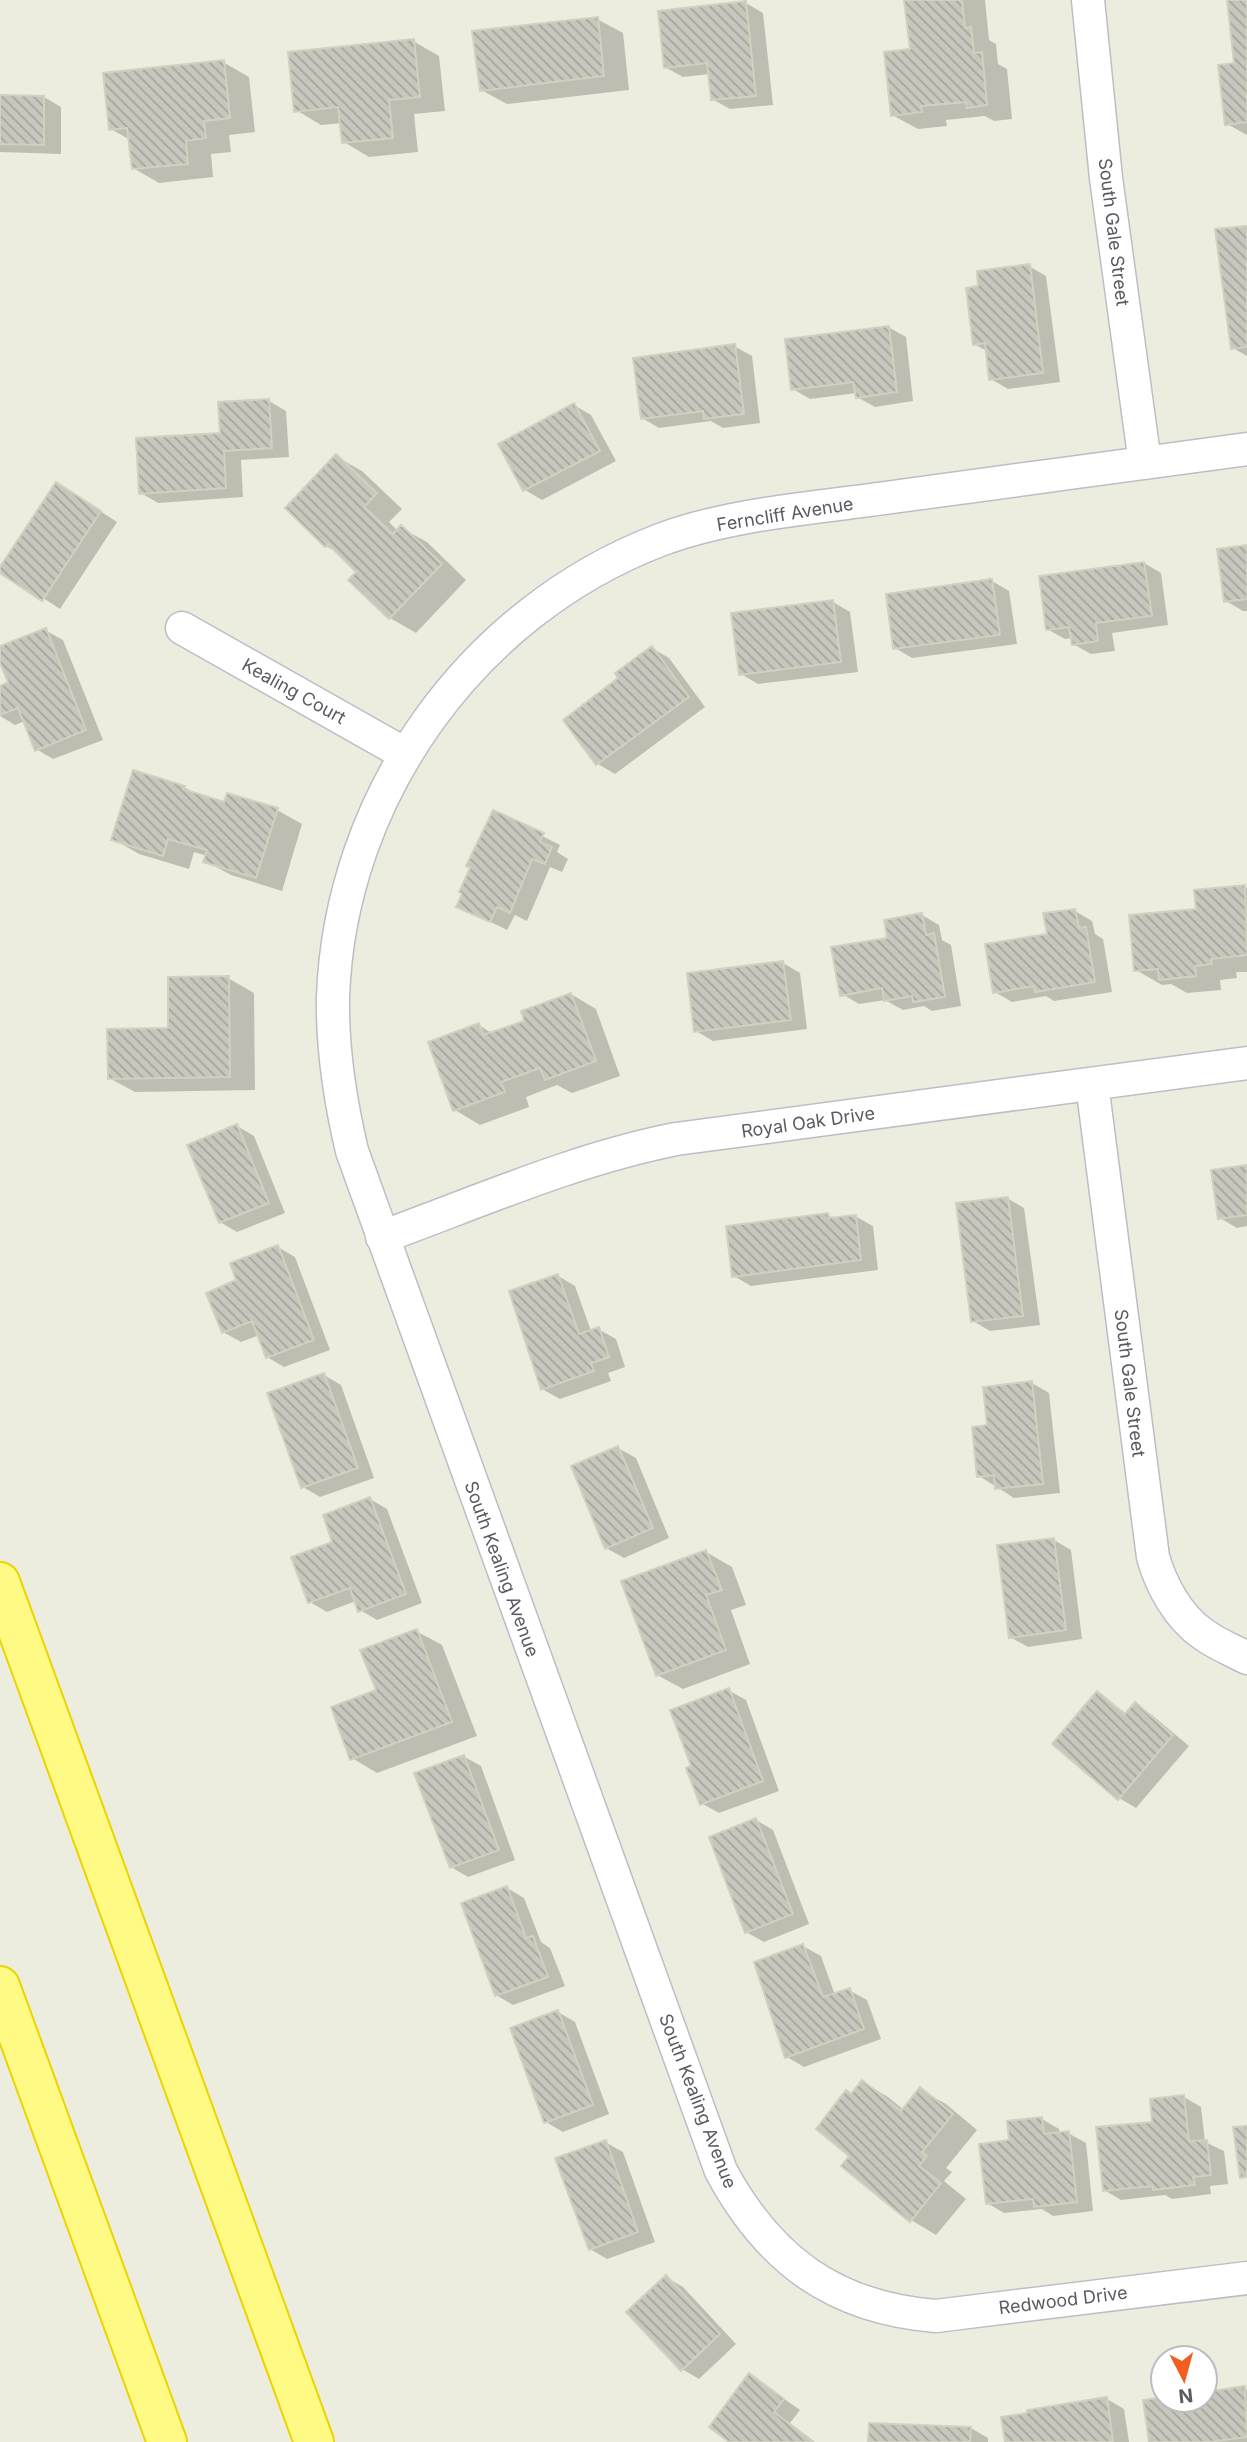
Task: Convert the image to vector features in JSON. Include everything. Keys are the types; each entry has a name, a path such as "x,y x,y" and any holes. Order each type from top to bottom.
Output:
{"highway":[{"path":"0,1582 314,2442"},
{"path":"0,1986 167,2442"}],"street":[{"name":"South Gale Street","path":"1088,0 1106,178 1145,463"},
{"name":"Ferncliff Avenue","path":"405,754 461,678 529,613 576,581 661,540 753,516 1247,449"},
{"name":"Kealing Court","path":"182,628 405,754"},
{"name":"South Kealing Avenue","path":"405,754 375,815 352,879 339,941 334,994 335,1055 352,1151 722,2171 748,2217 785,2257 827,2287 880,2306"},
{"name":"Royal Oak Drive","path":"382,1237 575,1166 676,1139 1247,1063"},
{"name":"South Gale Street","path":"1092,1084 1153,1557 1164,1586 1190,1624 1239,1654"},
{"name":"Redwood Drive","path":"880,2306 917,2315 936,2316 1247,2278"}],"building":[{"path":"904,0 962,0 965,28 971,27 974,53 982,52 987,105 967,108 966,102 921,106 922,112 891,116 884,52 910,49"},
{"path":"1227,0 1247,0 1247,122 1225,125 1218,65 1234,63"},
{"path":"746,1 756,96 711,100 707,63 664,68 658,11"},
{"path":"598,17 604,76 480,91 472,31"},
{"path":"414,39 420,97 389,100 393,138 342,143 338,107 294,112 288,52"},
{"path":"224,60 230,118 204,121 206,138 186,141 188,164 132,169 127,128 109,130 103,73"},
{"path":"0,95 44,96 44,145 0,144"},
{"path":"1247,226 1247,347 1231,349 1215,229"},
{"path":"1030,264 1043,373 989,380 985,343 973,345 966,288 978,286 977,271"},
{"path":"889,326 897,392 856,398 853,382 791,390 785,339"},
{"path":"735,344 744,414 704,419 703,411 641,419 633,358"},
{"path":"269,399 272,448 224,451 226,488 139,494 136,438 220,433 218,402"},
{"path":"574,403 600,451 523,491 498,444"},
{"path":"336,454 377,493 364,507 393,534 401,525 442,564 389,619 348,580 356,572 328,544 325,547 285,508"},
{"path":"56,482 101,511 42,601 0,573 0,567"},
{"path":"1247,545 1247,599 1224,602 1217,549"},
{"path":"1144,562 1152,616 1096,623 1098,641 1072,645 1069,627 1046,630 1039,576"},
{"path":"992,579 1000,635 893,649 886,594"},
{"path":"833,600 841,662 739,675 731,613"},
{"path":"46,628 86,730 35,751 18,708 0,715 0,686 8,682 0,663 0,646"},
{"path":"652,646 689,697 596,765 563,720 618,678 615,673"},
{"path":"133,770 185,786 183,789 224,802 227,793 278,808 256,878 203,862 207,850 168,839 163,856 111,840"},
{"path":"493,810 544,833 540,842 552,847 545,864 532,859 510,913 497,907 490,922 456,907 462,894 459,892 470,868 466,866"},
{"path":"1245,885 1247,955 1211,959 1212,964 1195,966 1196,976 1159,980 1158,969 1134,971 1129,915 1196,909 1194,890"},
{"path":"1075,909 1079,928 1086,927 1095,982 1035,992 1034,986 993,993 985,944 1047,934 1043,913"},
{"path":"922,913 926,935 934,933 945,997 913,1002 912,996 884,1001 882,988 840,996 831,947 887,938 884,920"},
{"path":"783,961 791,1020 694,1032 687,973"},
{"path":"229,976 230,1077 108,1079 107,1029 168,1028 168,977"},
{"path":"571,993 596,1061 545,1080 540,1068 501,1082 505,1092 453,1111 428,1042 479,1023 483,1035 524,1021 521,1011"},
{"path":"237,1124 269,1203 219,1223 187,1145"},
{"path":"1247,1165 1247,1215 1218,1219 1211,1170"},
{"path":"1008,1197 1023,1316 971,1322 956,1203"},
{"path":"828,1213 829,1218 856,1215 861,1260 732,1277 726,1226"},
{"path":"278,1245 314,1340 266,1358 252,1321 222,1333 206,1293 236,1280 230,1263"},
{"path":"558,1274 579,1334 599,1327 609,1357 591,1363 594,1371 541,1390 509,1291"},
{"path":"324,1373 358,1468 301,1488 267,1393"},
{"path":"1032,1381 1043,1484 995,1489 994,1475 977,1477 972,1427 987,1425 983,1387"},
{"path":"618,1446 653,1528 605,1549 571,1466"},
{"path":"370,1497 406,1594 358,1612 350,1588 308,1603 291,1557 332,1542 323,1515"},
{"path":"1054,1538 1066,1630 1009,1638 997,1545"},
{"path":"706,1550 722,1590 706,1595 726,1650 656,1676 621,1581"},
{"path":"417,1629 452,1722 350,1760 331,1707 376,1690 360,1650"},
{"path":"729,1688 763,1781 700,1805 686,1768 691,1766 670,1710"},
{"path":"1097,1691 1125,1714 1135,1702 1173,1735 1118,1800 1052,1744"},
{"path":"464,1755 499,1850 450,1868 414,1773"},
{"path":"756,1818 793,1914 745,1933 709,1837"},
{"path":"507,1886 526,1938 533,1936 548,1977 495,1996 461,1903"},
{"path":"803,1944 823,1997 850,1988 864,2029 785,2058 754,1962"},
{"path":"558,2010 593,2105 544,2123 510,2028"},
{"path":"862,2080 901,2111 920,2087 953,2114 922,2152 927,2156 919,2166 941,2183 910,2222 841,2166 849,2156 816,2129 846,2090 851,2094"},
{"path":"1184,2095 1189,2141 1207,2140 1211,2175 1193,2177 1195,2185 1153,2190 1153,2186 1103,2191 1096,2127 1152,2122 1150,2099"},
{"path":"1042,2117 1044,2134 1069,2131 1077,2202 1034,2207 1033,2199 986,2204 979,2144 1009,2140 1007,2121"},
{"path":"1247,2126 1247,2177 1240,2178 1233,2127"},
{"path":"606,2140 638,2232 589,2250 555,2158"},
{"path":"666,2275 720,2334 681,2371 626,2312"},
{"path":"749,2373 784,2399 774,2412 813,2442 729,2442 709,2427"},
{"path":"1245,2386 1247,2437 1209,2442 1149,2442 1143,2400 1149,2399 1149,2414 1219,2414 1219,2390"},
{"path":"1107,2397 1113,2442 1005,2442 1001,2417"},
{"path":"869,2423 971,2427 970,2442 868,2442"}]}
